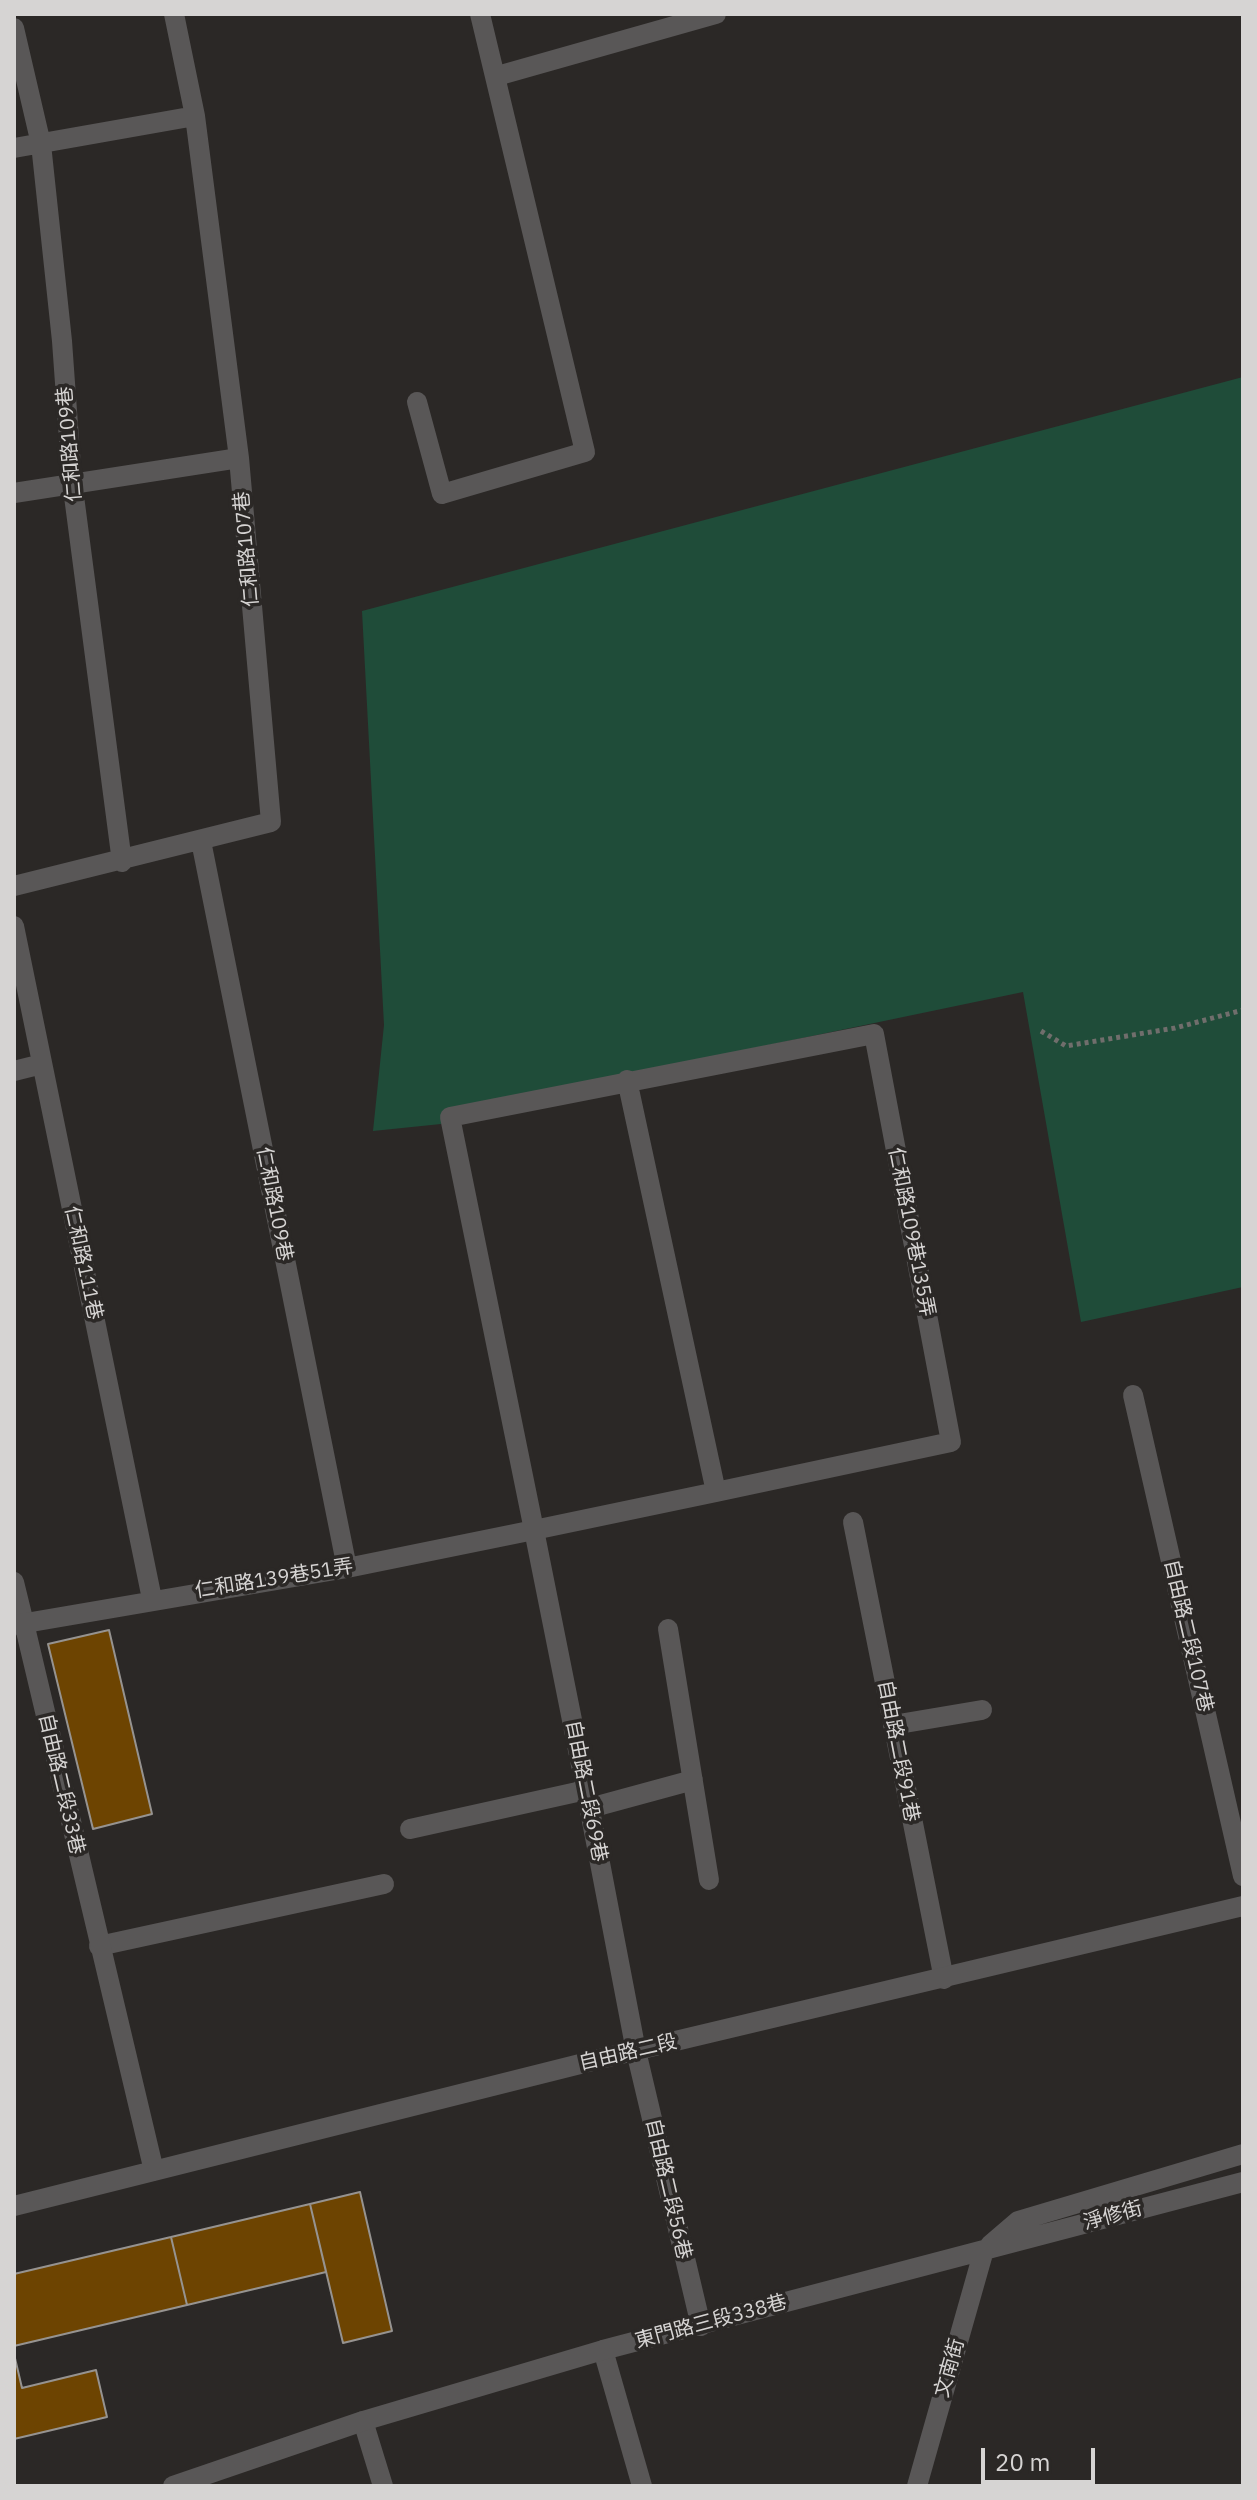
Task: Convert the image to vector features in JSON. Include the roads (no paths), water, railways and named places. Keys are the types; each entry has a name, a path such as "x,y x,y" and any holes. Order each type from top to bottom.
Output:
{"street":[{"name":"仁和路107巷","path":"14,886 122,862 271,822 239,458 195,116 174,14"},
{"path":"417,402 442,494 585,452 480,14"},
{"path":"497,76 716,14"},
{"name":"仁和路109巷","path":"14,28 41,144 62,341 72,481 122,862"},
{"path":"14,148 195,116"},
{"path":"14,493 72,481 239,458"},
{"name":"仁和路109巷","path":"201,841 347,1568"},
{"name":"仁和路111巷","path":"14,926 152,1599"},
{"name":"仁和路109巷135弄","path":"874,1034 951,1442 534,1530 450,1117 627,1080 874,1034"},
{"path":"14,1071 42,1064"},
{"path":"627,1080 716,1492"},
{"name":"自由路二段107巷","path":"1133,1395 1243,1876"},
{"name":"自由路二段91巷","path":"853,1522 944,1979"},
{"name":"仁和路139巷51弄","path":"19,1624 347,1568 534,1530"},
{"name":"自由路二段69巷","path":"534,1530 636,2051"},
{"name":"自由路二段33巷","path":"14,1582 19,1624 154,2171"},
{"path":"668,1629 709,1880"},
{"path":"893,1725 982,1710"},
{"path":"410,1829 693,1780"},
{"path":"99,1946 384,1884"},
{"name":"自由路二段","path":"14,2206 636,2051 1243,1906"},
{"name":"自由路二段56巷","path":"636,2051 701,2326"},
{"name":"東門路三段338巷","path":"173,2486 363,2421 603,2350 984,2250 1018,2221 1243,2154"},
{"name":"淨修街","path":"984,2250 1243,2182"},
{"name":"文南街","path":"917,2486 984,2250"},
{"path":"603,2350 642,2486"},
{"path":"363,2421 383,2486"}]}
